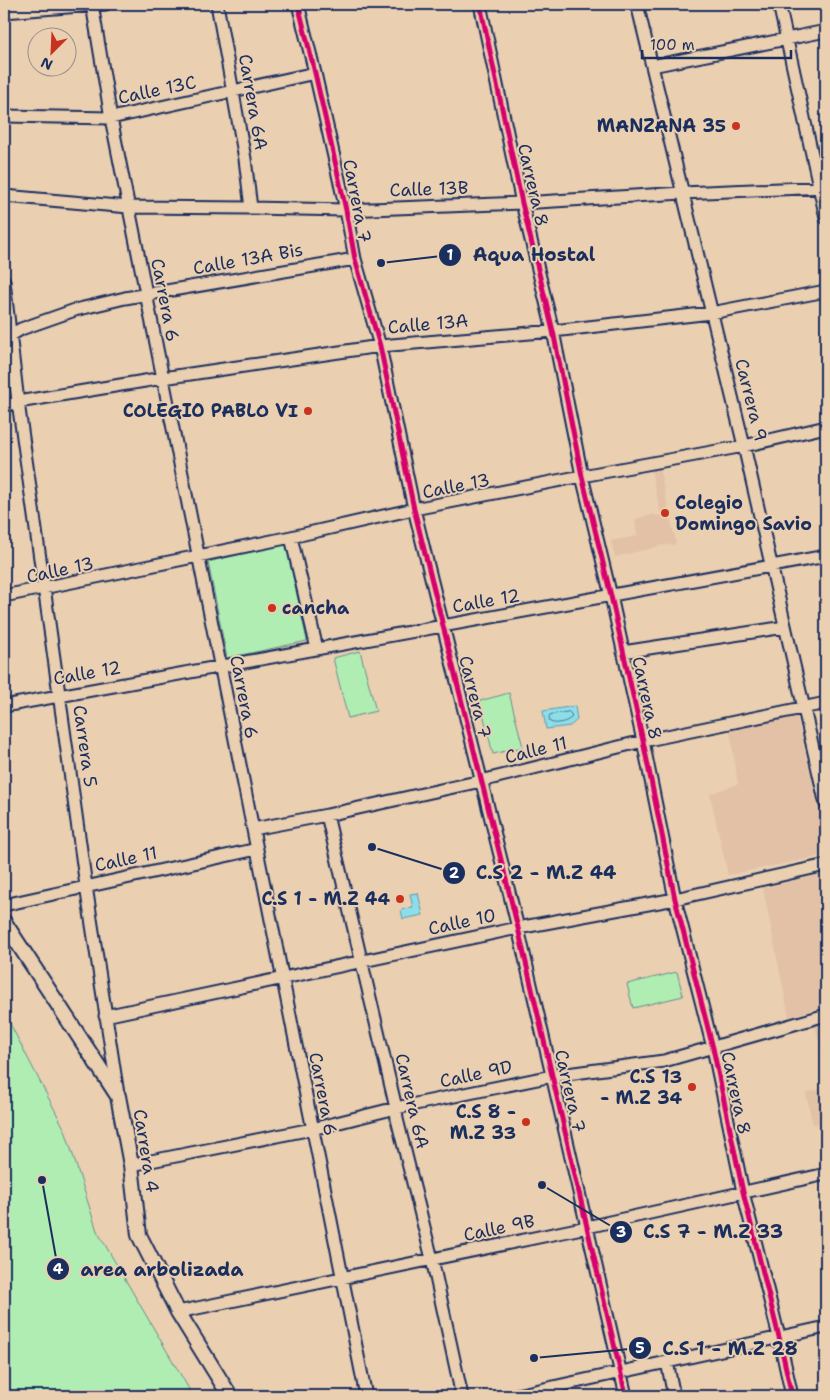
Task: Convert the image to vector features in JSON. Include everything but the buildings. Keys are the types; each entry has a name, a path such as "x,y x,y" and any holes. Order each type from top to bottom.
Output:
{"main road":[{"name":"Carrera 4","path":"4,922 118,1096 131,1165 139,1235 178,1312 230,1396"}],"street":[{"name":"Carrera 6","path":"92,4 129,208 366,1396"},
{"path":"4,12 106,4"},
{"name":"Carrera 6A","path":"217,4 252,208"},
{"name":"Carrera 7","path":"298,4 346,210 354,259 380,346 414,509 518,928 626,1396"},
{"name":"Carrera 8","path":"480,4 522,203 553,331 582,476 643,741 675,899 713,1048 743,1192 792,1396"},
{"name":"Carrera 9","path":"637,4 744,446 826,806"},
{"path":"778,4 823,187 826,218"},
{"path":"652,66 826,31"},
{"name":"Calle 13C","path":"4,116 112,118 315,73"},
{"name":"Calle 13B","path":"4,196 129,208 346,210 823,187"},
{"name":"Calle 13A Bis","path":"7,336 21,329 75,310 146,294 354,259"},
{"name":"Carrera 5","path":"4,281 7,336 118,1096"},
{"name":"Calle 13A","path":"4,406 18,402 163,378 380,346 553,331 711,313 826,292"},
{"name":"Calle 13","path":"4,596 291,537 414,509 744,446 826,427"},
{"path":"291,537 317,649"},
{"name":"Calle 12","path":"4,706 826,556"},
{"path":"623,652 785,627"},
{"name":"Calle 11","path":"253,828 327,815 481,781 643,741 826,703"},
{"name":"Carrera 6A","path":"327,815 397,1119 432,1259 462,1396"},
{"name":"Calle 11","path":"4,905 257,848"},
{"name":"Calle 10","path":"105,1016 518,928 675,899 826,865"},
{"name":"Calle 9D","path":"131,1165 552,1076 664,1061 826,1015"},
{"name":"Calle 9B","path":"178,1312 588,1227 826,1174"},
{"path":"512,1396 530,1394 826,1327"},
{"path":"667,1362 674,1396"}],"shaded area":[{"name":"Colegio Domingo Savio","path":"659,467 676,544 657,546 615,557 611,541 637,536 635,519 655,514 655,516 661,515 651,469"},
{"path":"796,715 826,838 826,855 728,875 710,794 738,784 730,730"},
{"path":"826,873 826,1005 789,1017 763,888"},
{"path":"826,1015 826,1073 816,1029 810,1020"},
{"path":"826,1088 826,1123 814,1124 806,1093"}],"green space":[{"path":"286,543 307,641 227,658 208,562"},
{"path":"360,651 376,711 348,718 333,658"},
{"path":"509,693 523,747 493,754 480,701"},
{"path":"677,972 683,996 633,1008 627,984"},
{"path":"4,1012 65,1130 97,1231 193,1396 4,1396"}],"water":[{"path":"575,706 577,720 570,726 546,729 543,711"},
{"path":"418,893 423,915 403,919 401,910 413,907 410,894"}],"cycle path":[{"path":"298,4 346,210 355,259 380,346 414,509 518,928 626,1396"},
{"path":"480,4 522,203 553,331 582,476 643,741 675,899 713,1048 743,1192 792,1396"}],"place":[{"name":"MANZANA 35","path":"736,126"},
{"name":"Aqua Hostal","path":"381,263"},
{"name":"COLEGIO PABLO VI","path":"308,411"},
{"name":"Colegio Domingo Savio","path":"665,513"},
{"name":"cancha","path":"272,608"},
{"name":"C.S 2 - M.Z 44","path":"372,847"},
{"name":"C.S 1 - M.Z 44","path":"400,899"},
{"name":"C.S 13 - M.Z 34","path":"692,1087"},
{"name":"C.S 8 - M.Z 33","path":"526,1122"},
{"name":"area arbolizada","path":"42,1180"},
{"name":"C.S 7 - M.Z 33","path":"542,1185"},
{"name":"C.S 1 - M.Z 28","path":"534,1358"}]}
